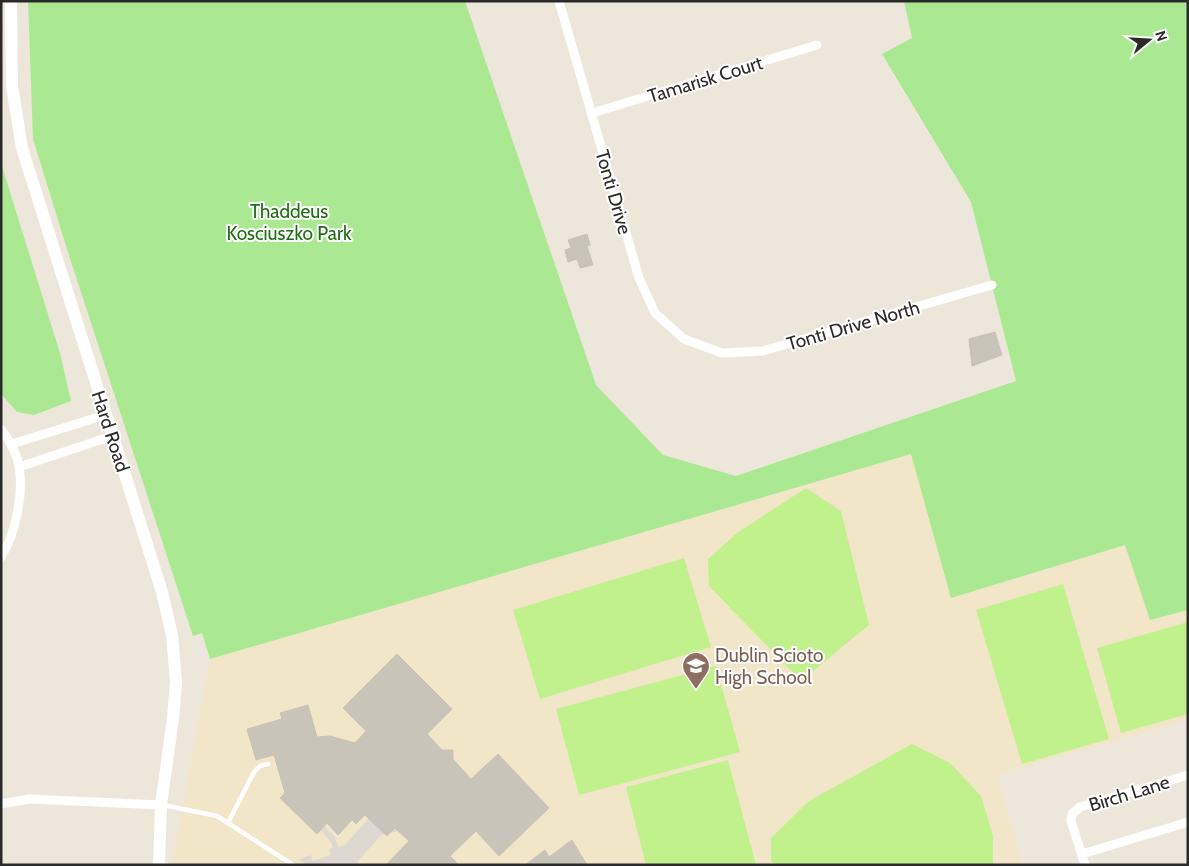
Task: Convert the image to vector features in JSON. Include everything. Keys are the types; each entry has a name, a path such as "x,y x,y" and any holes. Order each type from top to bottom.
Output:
{"main road":[{"name":"Hard Road","path":"11,1 12,86 22,148 162,592 172,635 175,654 175,691 161,805 159,865"}],"street":[{"name":"Tonti Drive","path":"559,1 639,278 656,313 684,339 713,350"},
{"name":"Tamarisk Court","path":"592,113 817,45"},
{"name":"Tonti Drive North","path":"713,350 722,353 763,351 992,285"},
{"path":"12,444 105,415"},
{"path":"1,429 12,444 19,467 19,505 11,536 1,557"},
{"path":"19,467 112,436"},
{"name":"Birch Lane","path":"1082,854 1071,821 1072,814 1080,807 1188,775"},
{"path":"1,804 29,799 161,805"},
{"path":"1085,865 1082,854 1188,822"}],"lane":[{"path":"228,823 254,772 260,766 268,764"},
{"path":"161,805 217,816 293,865"}],"shaded area":[{"name":"Dublin Scioto High School","path":"912,454 951,598 1125,545 1150,620 1188,610 1188,720 997,774 1022,865 172,865 210,659"},
{"path":"371,811 398,831 381,835 358,861 358,865 306,865 299,859 311,855 312,861 331,855 329,849 333,848 331,842 321,830 324,826 335,837 338,847 345,845 368,819"}],"green space":[{"name":"Thaddeus Kosciuszko Park","path":"28,1 465,1 596,385 663,455 736,476 1016,381 971,202 882,54 912,38 904,1 1188,1 1188,610 1150,620 1125,545 951,598 911,454 210,659 202,633 193,636 33,139"},
{"path":"1,163 60,353 71,401 34,415 17,412 1,394"},
{"path":"806,488 841,511 869,625 801,681 709,586 708,559 737,533"},
{"path":"684,558 711,647 540,699 513,610"},
{"path":"1063,584 1109,739 1022,764 976,610"},
{"path":"1188,622 1188,714 1121,733 1097,648"},
{"path":"716,666 740,752 579,795 556,709"},
{"path":"912,744 950,763 981,796 993,836 993,865 774,865 771,861 771,838 809,801"},
{"path":"728,760 756,865 646,865 626,787"}],"building":[{"path":"587,234 590,245 587,246 593,265 580,268 577,259 568,262 565,250 571,248 568,240"},
{"path":"995,332 1002,355 972,366 969,339"},
{"path":"397,654 452,709 427,734 442,750 453,750 453,759 471,779 498,754 549,808 499,856 476,831 450,856 459,865 386,865 409,841 395,828 387,836 365,815 356,824 352,820 338,835 327,823 317,834 280,798 285,793 274,755 256,760 247,729 282,719 280,713 308,705 317,737 330,736 355,743 366,731 343,708"},
{"path":"572,840 587,865 525,865 545,850 549,857"}],"place":[{"name":"Dublin Scioto High School","path":"696,690"}]}
